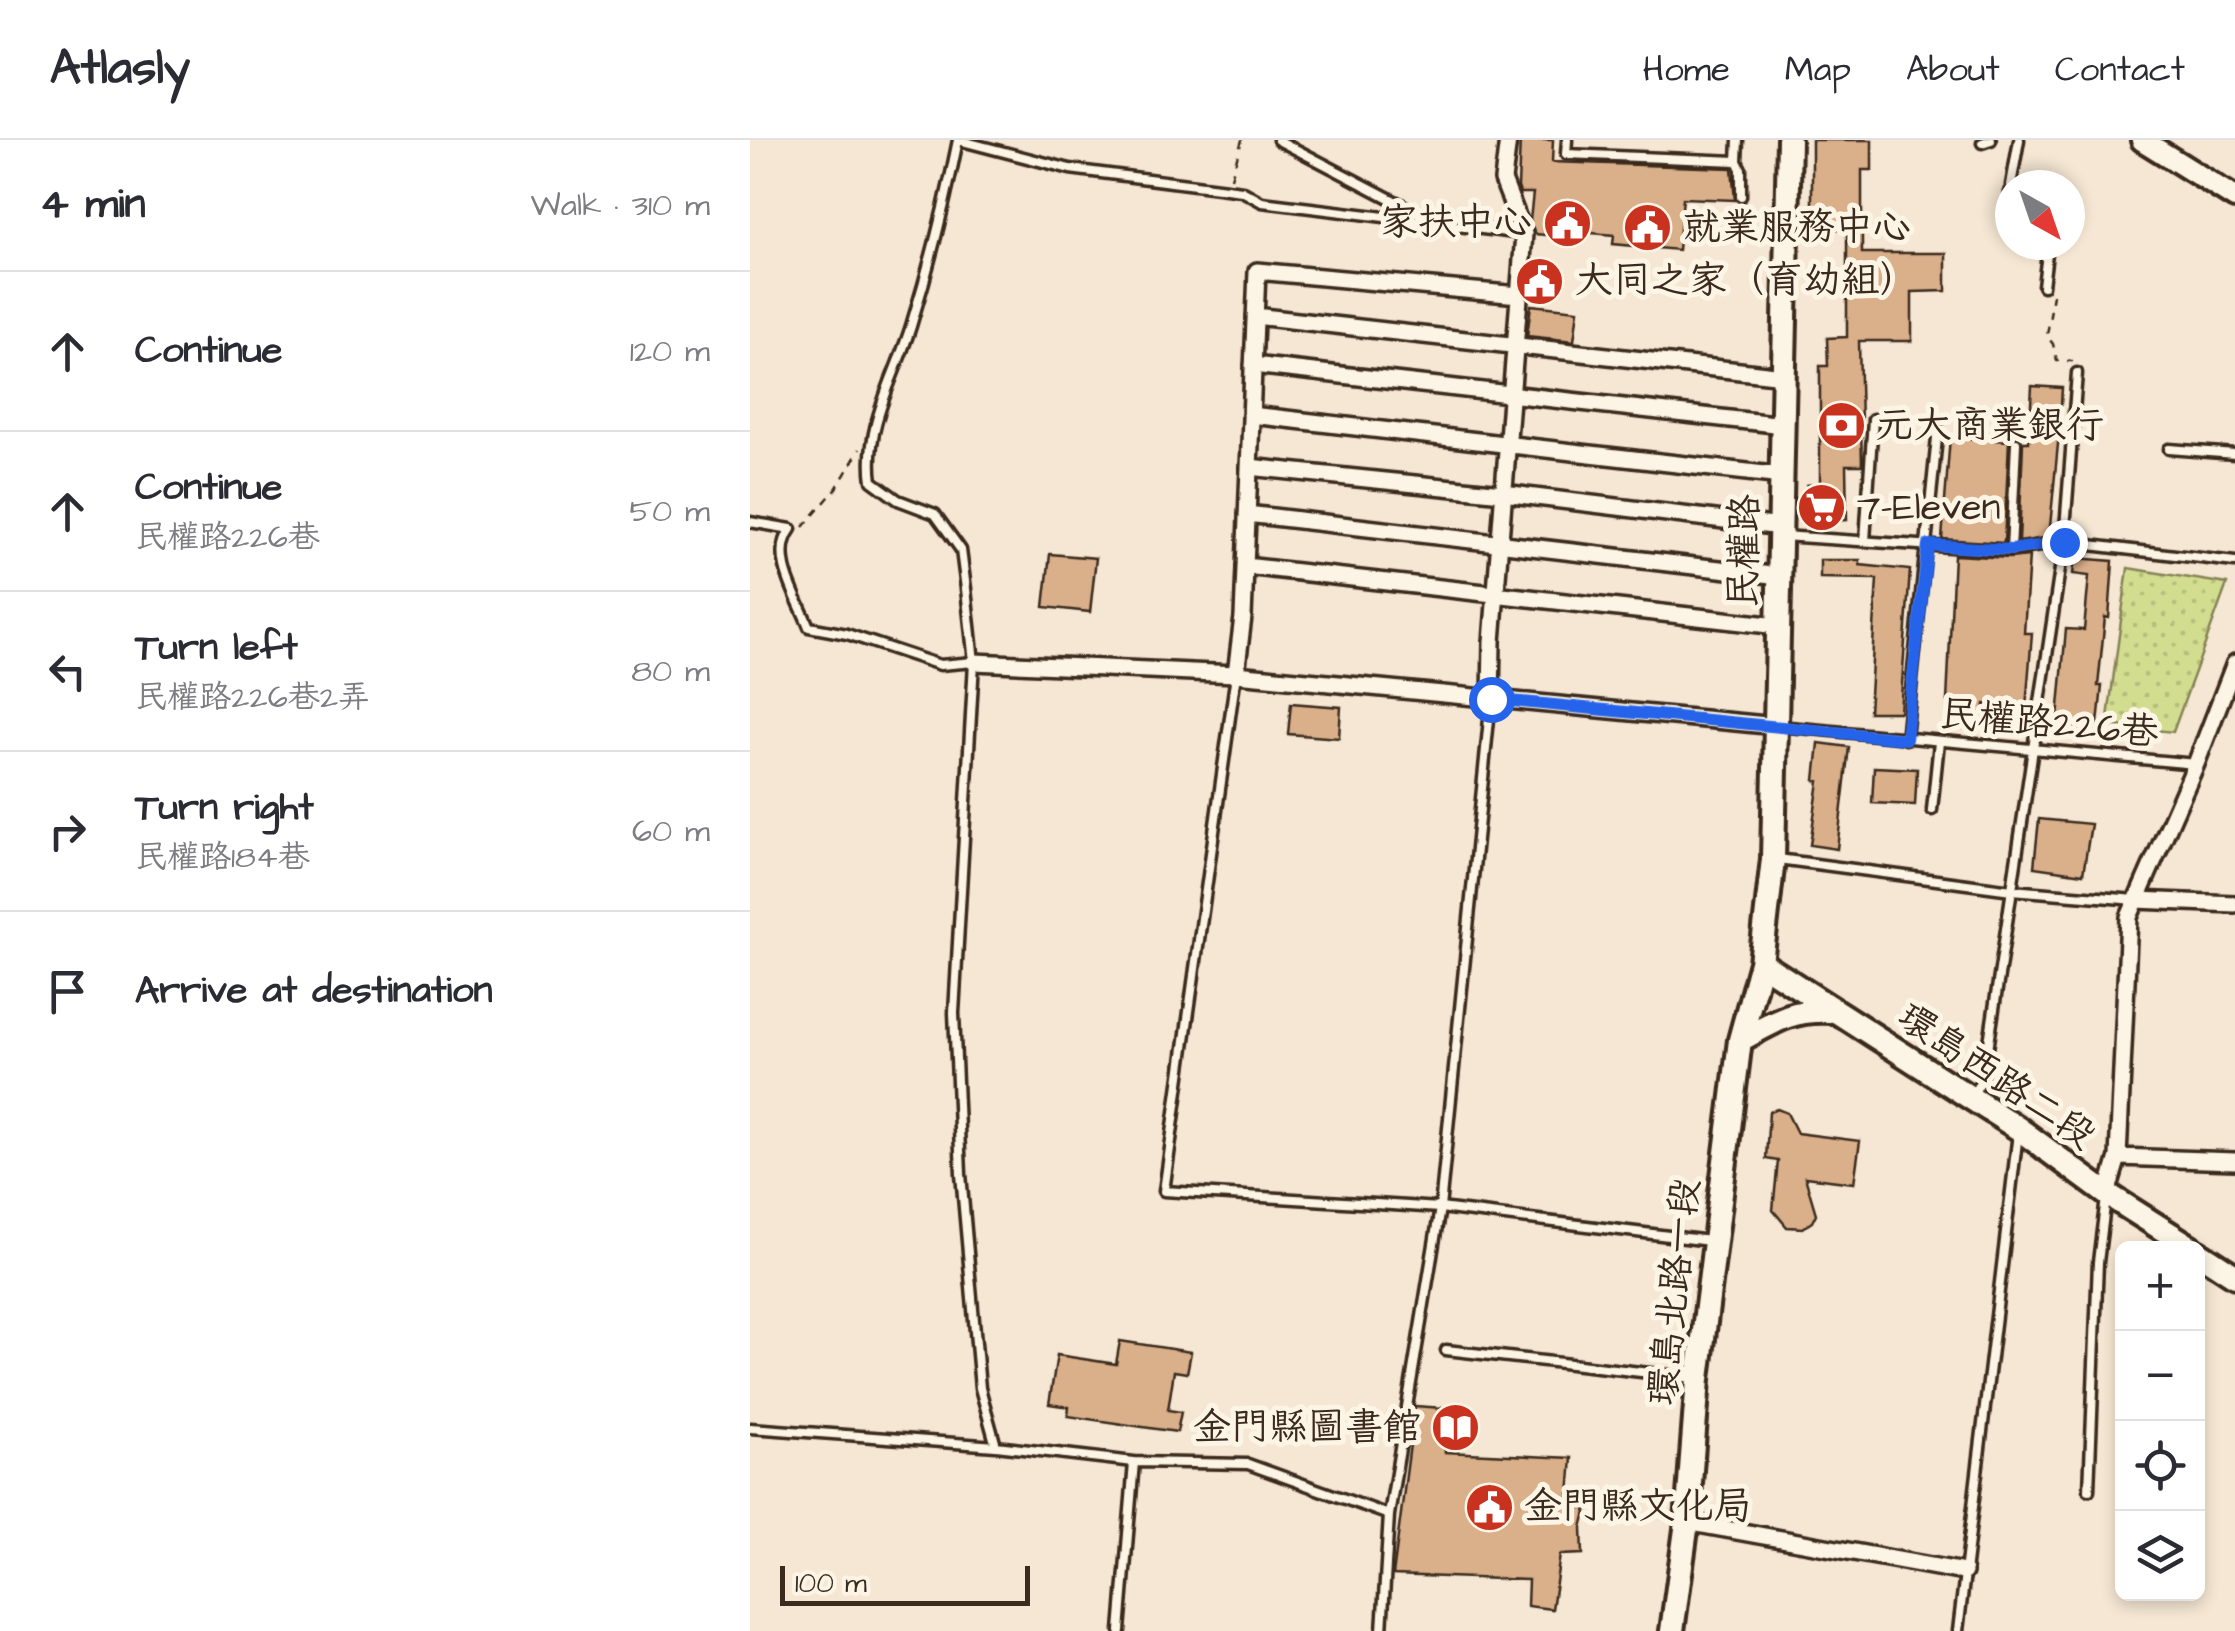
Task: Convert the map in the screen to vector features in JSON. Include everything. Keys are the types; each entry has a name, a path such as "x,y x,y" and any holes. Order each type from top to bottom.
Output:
{"main road":[{"name":"民權路","path":"1761,963 1773,859 1790,140"},
{"name":"環島西路二段","path":"1761,963 2019,1129 2106,1194 2181,1241"},
{"name":"環島北路一段","path":"1672,1631 1740,1040 1761,963"},
{"path":"1740,1040 1784,1015 1806,1010 1831,1011"},
{"name":"環島西路二段","path":"2205,1256 2235,1276"}],"street":[{"path":"1491,699 1524,234 1503,180 1508,140"},
{"path":"2142,140 2235,198"},
{"path":"1236,674 1245,566 1257,271 1519,295"},
{"path":"1255,316 1784,376"},
{"path":"1253,365 1783,425"},
{"path":"1251,415 1782,476"},
{"path":"1248,467 1503,493 1781,531"},
{"path":"1247,514 1780,576"},
{"path":"1245,566 1778,626"},
{"path":"974,662 1236,674 1777,726"},
{"path":"2106,1194 2118,1157 2128,917 2196,764 2235,663"},
{"path":"2136,900 2235,904"},
{"path":"2118,1157 2235,1161"},
{"path":"1686,1522 1964,1572"}],"lane":[{"path":"996,1446 980,1388 961,1174 954,1013 974,662 961,550 934,514 898,500 872,481 869,460 875,424 941,228 958,140 1070,169 1232,190 1262,202 1524,234"},
{"path":"1278,140 1437,223"},
{"path":"1567,140 1566,154 1737,161"},
{"path":"1738,140 1741,196"},
{"path":"2014,170 2020,140"},
{"path":"2042,286 2046,260"},
{"path":"1971,1098 1984,1076 2064,542 2077,373"},
{"path":"1865,541 1873,419"},
{"path":"1906,739 1938,428"},
{"path":"2011,550 2016,444"},
{"path":"2170,449 2235,454"},
{"path":"750,522 791,529 784,538 782,559 810,628 847,634 940,665 974,662"},
{"path":"1781,531 1865,541 2011,550 2064,542 2235,562"},
{"path":"1236,674 1164,1191 1440,1208 1714,1242"},
{"path":"1382,1631 1388,1515 1440,1208 1491,699"},
{"name":"民權路226巷","path":"1777,726 2196,764"},
{"path":"1932,810 1939,742"},
{"path":"1773,859 2012,890 2136,900"},
{"path":"1958,1631 2019,1129"},
{"path":"2089,1490 2098,1262 2106,1194"},
{"path":"1446,1350 1698,1379"},
{"path":"750,1428 996,1446 1134,1462 1248,1464 1388,1515"},
{"path":"1120,1631 1134,1462"}],"path":[{"path":"1232,190 1231,175 1242,140"},
{"path":"2042,286 2053,289 2046,336 2053,344 2057,362 2077,360 2077,373"},
{"path":"791,529 803,526 836,489 875,424"}],"green space":[{"path":"2128,568 2227,584 2173,732 2107,725"}],"building":[{"path":"1520,140 1553,140 1552,162 1732,168 1735,200 1683,198 1678,250 1613,244 1614,235 1557,230 1556,236 1535,234 1530,220 1533,193 1520,193 1518,187"},
{"path":"1812,140 1872,140 1872,170 1862,170 1862,253 1946,253 1946,291 1912,292 1912,341 1859,341 1862,465 1846,465 1847,520 1821,521 1807,507 1807,485 1820,484 1820,366 1828,366 1827,338 1847,337 1847,229 1812,229"},
{"name":"大同之家（育幼組）","path":"1531,305 1578,310 1574,341 1527,336"},
{"path":"2032,386 2062,388 2060,423 2049,537 2019,542 2023,442 2029,442"},
{"path":"1950,437 2009,441 2004,543 1942,539"},
{"path":"1050,554 1096,558 1090,612 1044,607"},
{"path":"1954,555 2029,556 2024,633 2032,633 2026,708 1985,704 1983,729 1957,728 1959,702 1947,701"},
{"path":"2075,558 2113,561 2098,686 2102,686 2097,733 2057,729 2066,629 2084,630 2089,576 2073,574"},
{"path":"1820,560 1860,560 1860,565 1910,570 1900,712 1869,712 1877,579 1820,578"},
{"path":"1291,703 1341,707 1339,738 1288,734"},
{"path":"1819,743 1849,747 1837,849 1810,845 1819,781 1815,780"},
{"path":"1874,767 1917,769 1915,805 1872,803"},
{"path":"2039,819 2091,824 2083,874 2034,867"},
{"path":"1777,1109 1787,1113 1797,1133 1860,1141 1854,1183 1805,1177 1816,1214 1803,1228 1787,1227 1773,1210 1778,1161 1766,1159 1769,1112"},
{"path":"1120,1341 1191,1352 1187,1373 1174,1371 1168,1410 1181,1412 1177,1432 1068,1416 1069,1407 1049,1404 1057,1355 1116,1364"},
{"name":"金門縣文化局","path":"1415,1406 1443,1408 1445,1452 1572,1458 1568,1507 1587,1508 1582,1528 1583,1554 1560,1555 1552,1609 1527,1606 1528,1580 1393,1575"}],"place":[{"name":"家扶中心","path":"1567,223"},
{"name":"就業服務中心","path":"1648,228"},
{"name":"大同之家（育幼組）","path":"1540,281"},
{"name":"元大商業銀行","path":"1841,426"},
{"name":"7-Eleven","path":"1822,508"},
{"name":"金門縣圖書館","path":"1456,1428"},
{"name":"金門縣文化局","path":"1489,1507"}],"route":[{"path":"1491,699 1906,739 1928,545 2011,550 2064,542"}]}
